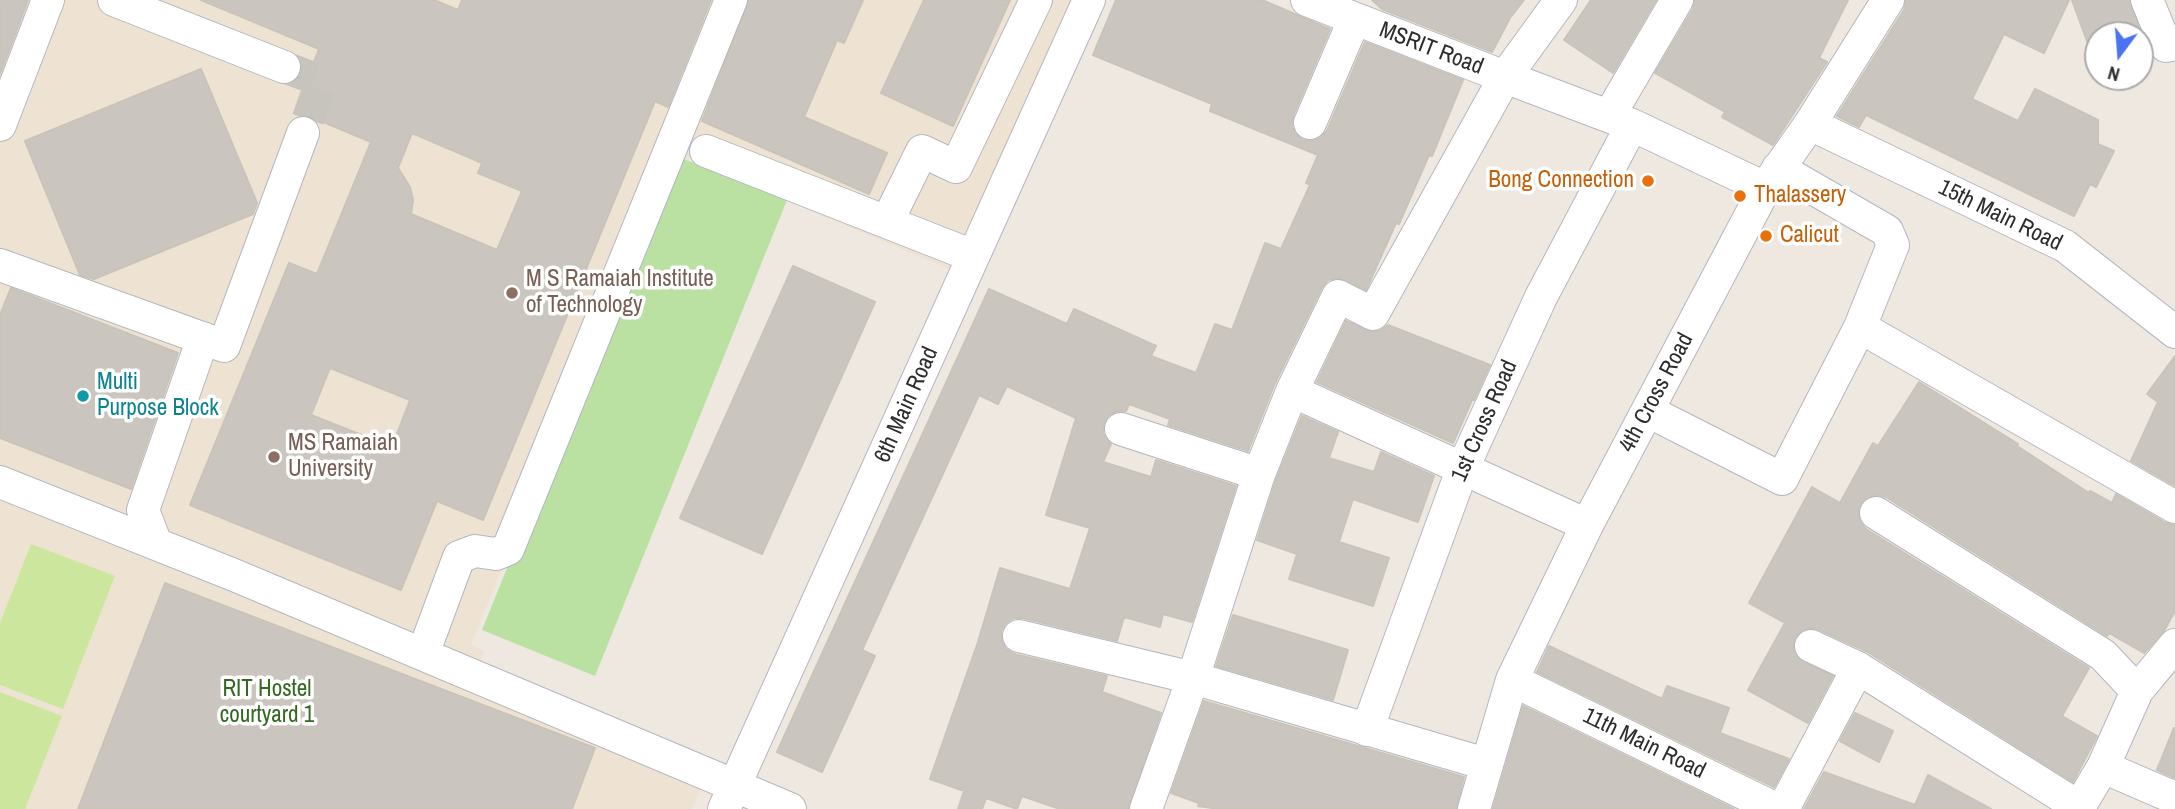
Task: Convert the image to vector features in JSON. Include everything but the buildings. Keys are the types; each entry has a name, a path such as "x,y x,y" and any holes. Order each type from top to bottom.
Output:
{"street":[{"path":"0,125 48,0"},
{"path":"114,0 284,67"},
{"path":"423,654 459,557 475,551 496,554 508,549 731,0"},
{"path":"887,222 922,151 956,167 1036,0"},
{"name":"6th Main Road","path":"730,797 1089,0"},
{"name":"MSRIT Road","path":"1307,0 1505,77 1561,0"},
{"name":"1st Cross Road","path":"1367,730 1462,470 1677,0"},
{"name":"4th Cross Road","path":"1474,809 1512,680 1587,525 1772,178 1810,124 1888,0"},
{"path":"2147,0 2166,46 2175,44"},
{"path":"1310,123 1354,20"},
{"path":"1146,809 1193,678 1259,474 1292,391 1338,296 1373,314 1505,77 1772,178 1887,230 1893,245 1860,327 1782,479 1648,411"},
{"name":"15th Main Road","path":"1810,124 2065,246 2175,332"},
{"path":"0,265 224,346 303,133"},
{"path":"706,151 974,256"},
{"path":"1860,327 2175,507"},
{"path":"156,544 143,510 202,338"},
{"path":"1292,391 1587,525"},
{"path":"1121,429 1259,474"},
{"path":"0,482 423,654 730,797 790,809"},
{"path":"1876,513 2103,655 2137,691"},
{"path":"1019,636 1193,678 1486,764"},
{"path":"1811,646 1858,668 2079,808 2103,767 2137,691 2175,645"},
{"path":"1783,809 1858,668"},
{"name":"11th Main Road","path":"1512,680 1776,809"},
{"path":"2103,767 2175,798"}],"shaded area":[{"name":"MS Ramaiah University","path":"0,0 1072,0 951,270 672,152 471,645 484,651 472,686 704,782 692,809 0,809"}],"green space":[{"path":"674,155 787,200 595,676 482,630"},
{"path":"31,544 115,576 63,709 0,685 0,623"},
{"path":"0,692 62,716 25,809 0,809"}],"tunnel":[{"path":"284,67 321,81 303,133"}],"place":[{"name":"Bong Connection","path":"1648,181"},
{"name":"Thalassery","path":"1740,196"},
{"name":"Calicut","path":"1766,236"},
{"name":"M S Ramaiah Institute of Technology","path":"512,293"},
{"name":"Multi Purpose Block","path":"83,396"},
{"name":"MS Ramaiah University","path":"274,457"}],"park label":[{"name":"RIT Hostel courtyard 1","path":"267,703"}]}
